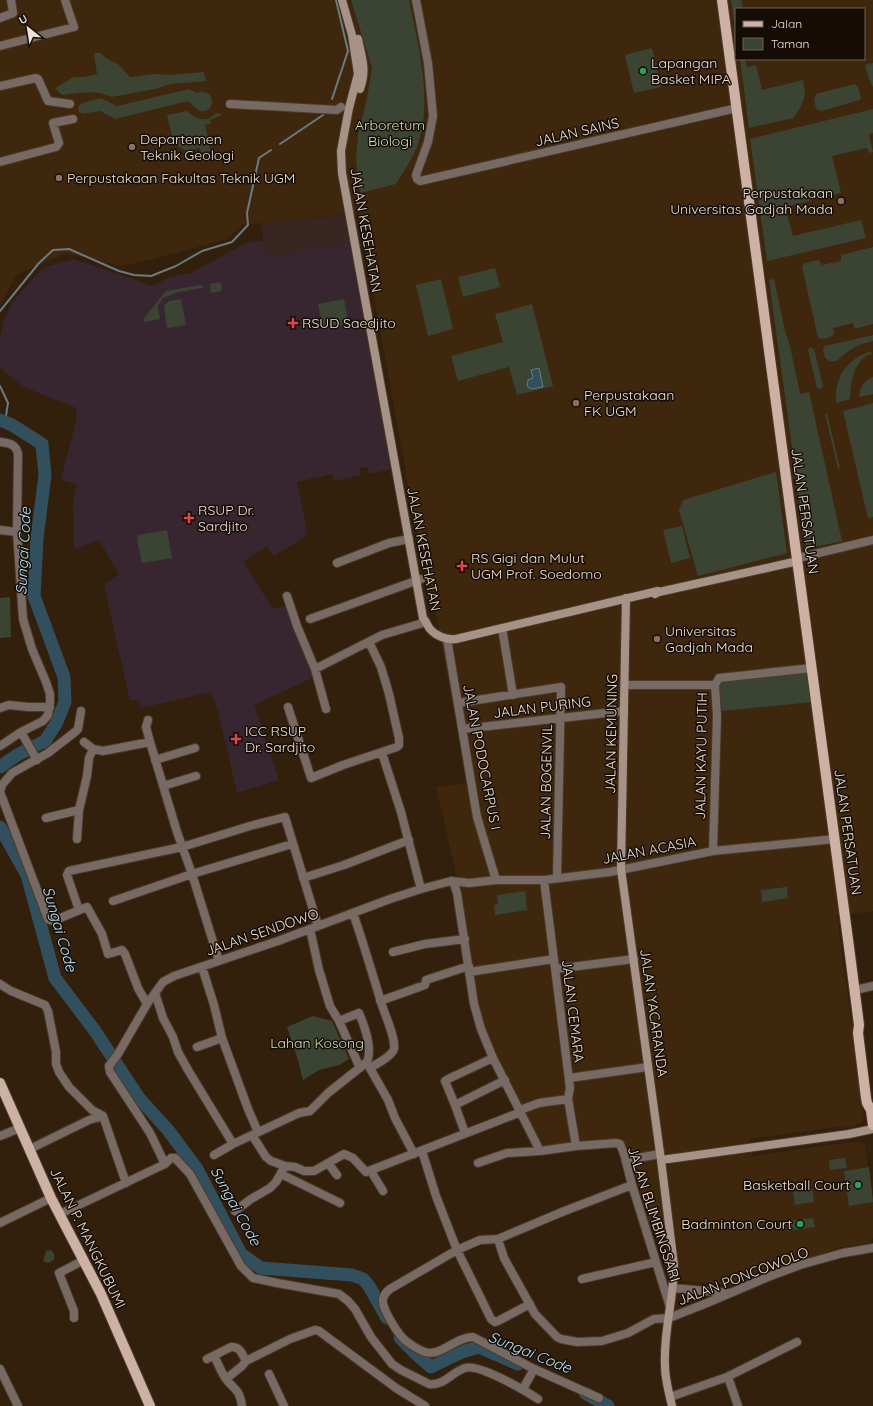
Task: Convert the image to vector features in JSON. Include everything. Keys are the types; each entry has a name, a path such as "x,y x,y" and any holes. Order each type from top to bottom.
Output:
{"main road":[{"name":"JALAN PERSATUAN","path":"722,0 859,1025 864,1032 873,1100 871,1110 873,1125"},
{"name":"JALAN P. MANGKUBUMI","path":"0,1083 51,1198 101,1294 150,1406"}],"street":[{"path":"0,18 13,13 11,0"},
{"path":"0,46 74,27 66,0"},
{"name":"JALAN KESEHATAN","path":"342,0 352,35 358,68 357,78 342,107 341,162 396,456 415,562 423,618 426,622"},
{"name":"JALAN KESEHATAN","path":"342,107 364,77 364,68 357,32 348,0"},
{"name":"JALAN SAINS","path":"416,0 428,63 433,116 428,142 417,172 416,179 419,181 424,182 737,108"},
{"path":"0,84 36,78 38,79 48,101 70,104"},
{"path":"230,104 257,106 342,107"},
{"path":"0,162 56,148 59,144 53,124 74,119"},
{"path":"0,442 14,445 18,454 17,532 23,620 32,649 50,694 50,707 48,715 43,721 0,746"},
{"name":"JALAN KESEHATAN","path":"403,496 409,539 415,562"},
{"path":"0,530 17,532"},
{"path":"337,563 390,543 409,539"},
{"path":"315,669 382,635 426,622 428,627 433,632 447,639 456,639 580,610 583,611 735,574 737,575 873,540"},
{"path":"310,619 418,580"},
{"path":"287,596 297,626 315,669 326,709"},
{"name":"JALAN KEMUNING","path":"621,869 626,600"},
{"path":"458,703 513,695 502,628"},
{"name":"JALAN PODOCARPUS I","path":"447,639 477,817 496,880"},
{"path":"288,707 312,778 343,765 382,753 400,745 385,681 369,642"},
{"path":"625,685 715,685 720,678 812,668"},
{"name":"JALAN KAYU PUTIH","path":"713,851 717,716 715,685"},
{"name":"JALAN BOGENVIL","path":"513,695 561,687 557,878"},
{"path":"0,708 9,705 28,708 50,707"},
{"path":"81,710 78,729 75,732 57,747 35,758 12,773 5,780 0,789 3,801 48,920 53,921 87,907 102,934 108,954 122,950 125,954 138,988 147,1004"},
{"name":"JALAN PURING","path":"462,729 624,711"},
{"path":"148,720 146,727 155,760 219,961"},
{"path":"22,734 35,758"},
{"path":"84,742 93,749 103,751 150,742"},
{"path":"155,760 195,748"},
{"path":"77,839 78,810 87,776 89,758 93,749"},
{"path":"382,753 409,840 421,889"},
{"path":"163,786 196,776"},
{"path":"46,818 78,810"},
{"path":"79,910 67,875 69,871 182,847 285,816 292,844 318,926"},
{"name":"JALAN ACASIA","path":"452,881 468,883 496,880 544,880 610,872 713,851 835,839"},
{"path":"303,878 344,865 409,840"},
{"path":"112,901 192,874 292,844"},
{"name":"JALAN YACARANDA","path":"621,869 661,1157 674,1265 673,1288 665,1348 664,1368 672,1406"},
{"name":"JALAN CEMARA","path":"544,880 569,1078 570,1088 568,1099 576,1146"},
{"path":"452,881 457,893 474,1004 479,1022 493,1058 540,1151"},
{"name":"JALAN SENDOWO","path":"165,1164 150,1133 110,1072 109,1066 118,1054 147,1004 163,982 174,976 310,929 390,899 452,881"},
{"path":"457,893 462,886 468,883"},
{"path":"214,1154 299,1113 310,1111 328,1093 366,1066 390,1054 394,1049 393,1036 380,1001 372,969 353,913"},
{"path":"310,929 319,970 330,1006 388,1100 395,1118 414,1154"},
{"path":"393,952 425,944 465,939"},
{"path":"380,1001 425,985 426,980 469,969 554,959"},
{"path":"555,969 634,959"},
{"path":"202,967 214,1005 222,1038 248,1109 255,1134 266,1157 271,1161 285,1166 295,1167 304,1171 314,1171 344,1154 354,1158 366,1172 371,1171 539,1103 568,1099"},
{"path":"0,984 11,991 45,1005 48,1011 56,1052 56,1064 59,1072 69,1087 92,1110 103,1116 126,1183"},
{"path":"855,990 873,986"},
{"path":"155,993 163,1018 173,1037 178,1052 233,1144"},
{"path":"339,1021 359,1013 364,1024 370,1057 366,1066"},
{"path":"198,1047 222,1038"},
{"path":"465,1133 446,1087 446,1080 493,1058"},
{"path":"569,1078 648,1067"},
{"path":"455,1106 504,1080"},
{"path":"30,1149 89,1120 103,1116"},
{"path":"0,1136 20,1128"},
{"path":"626,1160 849,1134 873,1128"},
{"name":"JALAN BLIMBINGSARI","path":"478,1162 506,1153 616,1143 622,1147 632,1185 670,1307"},
{"path":"422,1151 436,1196 457,1250 493,1321 530,1304"},
{"path":"60,1214 165,1164 170,1158 175,1158 190,1174 241,1266 253,1278 277,1284 339,1294 355,1309 371,1337 392,1364 429,1384 445,1380 468,1367 524,1386 538,1399"},
{"path":"328,1163 337,1175"},
{"path":"235,1211 251,1199 270,1188 281,1174 285,1166"},
{"path":"371,1171 383,1191"},
{"path":"281,1174 340,1202"},
{"path":"599,1398 534,1369 473,1336 461,1339 436,1352 425,1352 405,1341 397,1331 384,1306 383,1301 385,1293 457,1250 480,1240 498,1239 632,1185"},
{"path":"0,1223 51,1198"},
{"name":"JALAN PONCOWOLO","path":"498,1239 504,1258 535,1314 557,1337 577,1342 602,1341 628,1333 654,1319 669,1318 800,1265 843,1253 873,1248"},
{"path":"74,1318 74,1311 59,1272 84,1260"},
{"path":"582,1279 656,1262"},
{"path":"673,1288 729,1294"},
{"path":"226,1378 242,1366 246,1361 290,1339 311,1331 319,1331 396,1388 425,1406"},
{"path":"670,1397 728,1377 798,1342"},
{"path":"242,1406 240,1394 211,1358 231,1347 235,1347 239,1349 246,1361"},
{"path":"0,1369 18,1406"},
{"path":"524,1386 534,1369"},
{"path":"269,1374 284,1406"},
{"path":"728,1377 738,1406"}],"shaded area":[{"name":"Universitas Gadjah Mada","path":"0,0 873,0 873,911 837,916 864,1117 861,1123 845,1128 844,1126 750,1139 752,1156 852,1142 865,1145 873,1199 873,1238 869,1243 841,1247 732,1285 680,1281 674,1223 648,1227 623,1140 580,1143 542,1148 495,1057 480,1019 461,895 436,787 467,783 437,619 411,501 359,213 243,225 227,239 150,260 121,266 66,253 16,275 0,306"},
{"path":"345,215 350,243 266,257 261,223"},
{"name":"RSUP Dr. Sardjito","path":"264,240 266,257 350,243 391,469 369,474 368,467 360,468 361,475 334,481 332,474 297,482 307,532 303,538 274,556 267,546 243,562 273,609 286,605 314,677 254,705 279,780 237,793 218,711 211,692 141,708 139,701 130,701 104,585 119,574 99,540 74,549 73,503 77,484 61,480 77,417 76,408 24,387 0,368 0,338 4,320 12,302 44,267 74,259 152,286 170,277 191,273 246,243"}],"green space":[{"name":"Arboretum Biologi","path":"351,0 409,0 420,53 424,91 422,127 418,144 396,184 360,193 356,160 358,135 367,98 372,68"},
{"path":"731,0 741,0 743,8 735,8 735,26"},
{"name":"Lapangan Basket MIPA","path":"652,48 661,87 634,93 625,55"},
{"path":"94,53 100,53 109,60 118,64 130,77 155,74 172,75 204,72 206,81 170,84 155,89 111,97 93,92 62,95 55,88 74,77 84,77 97,74"},
{"path":"740,60 745,60 747,67 756,65 762,90 803,80 805,93 804,99 793,118 749,128"},
{"path":"873,63 873,87 865,65"},
{"path":"855,84 858,87 861,98 860,100 821,111 816,109 814,99 816,94"},
{"path":"189,89 197,93 208,93 212,101 209,109 200,111 188,101 115,119 100,111 82,114 79,112 78,107 82,103 101,98 117,106"},
{"path":"873,109 873,133 869,135 873,152 869,153 867,148 832,156 841,193 785,207 793,236 861,220 866,238 767,261 750,139"},
{"path":"187,111 201,119 208,118 216,113 222,114 210,120 211,124 205,125 211,151 201,153 200,148 187,151 174,144 167,115"},
{"path":"873,247 873,324 855,329 853,323 833,328 834,334 831,337 824,339 818,338 802,266 805,263 819,260 822,265 841,261 841,255"},
{"path":"495,268 500,287 463,297 458,277"},
{"path":"441,279 453,329 428,336 416,285"},
{"path":"774,279 800,394 809,392 842,541 806,549 769,280"},
{"path":"219,282 221,284 222,291 211,293 210,284"},
{"path":"201,285 203,286 202,288 179,292 163,298 158,306 160,319 143,321 166,291"},
{"path":"181,299 186,325 167,328 164,306 169,301"},
{"path":"344,299 349,325 323,330 318,304"},
{"path":"532,304 553,386 517,395 509,367 458,381 451,356 503,342 495,314"},
{"path":"873,335 873,341 854,348 837,361 830,361 825,358 823,349 825,346"},
{"path":"810,347 814,349 823,386 820,389 817,388 808,350"},
{"path":"871,351 872,354 865,356 855,370 850,399 836,403 836,393 840,377 844,370 855,359"},
{"path":"873,377 873,394 859,397 863,384"},
{"path":"873,403 873,517 868,518 843,411"},
{"path":"827,413 840,468 838,469 825,414"},
{"path":"776,472 787,553 698,576 679,510 683,500"},
{"path":"682,526 690,558 671,563 663,530"},
{"path":"167,530 172,558 142,563 137,539 138,535"},
{"path":"10,597 11,637 0,638 0,598"},
{"path":"810,671 813,702 722,711 719,680"},
{"path":"787,887 788,898 762,902 761,890"},
{"path":"525,891 527,910 495,915 494,905 498,904 497,895"},
{"name":"Lahan Kosong","path":"313,1016 332,1021 349,1059 339,1065 319,1070 303,1080 287,1027"},
{"path":"845,1158 847,1168 830,1170 829,1160"},
{"name":"Basketball Court","path":"869,1167 873,1202 849,1206 844,1171"},
{"path":"812,1189 814,1202 795,1205 793,1192"},
{"name":"Badminton Court","path":"813,1218 815,1227 788,1231 786,1221"},
{"path":"51,1250 54,1254 54,1260 48,1263 43,1261 46,1251"}],"water":[{"path":"539,368 543,387 531,389 527,386 528,380 533,378 531,370"}],"waterway":[{"path":"332,99 348,51 336,0"},
{"path":"280,144 323,115"},
{"path":"0,311 39,263 53,250 69,249 119,271 134,275 151,276 176,266 202,251 232,242 248,225 247,213 259,158 271,150"},
{"path":"0,386 8,403 5,422"},
{"name":"Sungai Code","path":"0,420 12,425 42,444 45,475 37,538 34,596 64,677 65,702 56,724 45,741 17,755 0,767"},
{"name":"Sungai Code","path":"0,827 27,875 55,978 95,1031 139,1098 168,1130 197,1169 241,1254 261,1268 352,1275 363,1279 369,1286 387,1318"},
{"name":"Sungai Code","path":"400,1338 431,1367 462,1352 479,1347 518,1364"},
{"name":"Sungai Code","path":"585,1393 608,1406"}],"place":[{"name":"Lapangan Basket MIPA","path":"643,71"},
{"name":"Departemen Teknik Geologi","path":"132,147"},
{"name":"Perpustakaan Fakultas Teknik UGM","path":"59,178"},
{"name":"Perpustakaan Universitas Gadjah Mada","path":"841,201"},
{"name":"RSUD Saedjito","path":"293,323"},
{"name":"Perpustakaan FK UGM","path":"576,403"},
{"name":"RSUP Dr. Sardjito","path":"189,518"},
{"name":"RS Gigi dan Mulut UGM Prof. Soedomo","path":"462,566"},
{"name":"Universitas Gadjah Mada","path":"657,639"},
{"name":"ICC RSUP Dr. Sardjito","path":"236,739"},
{"name":"Basketball Court","path":"858,1185"},
{"name":"Badminton Court","path":"800,1224"}]}
